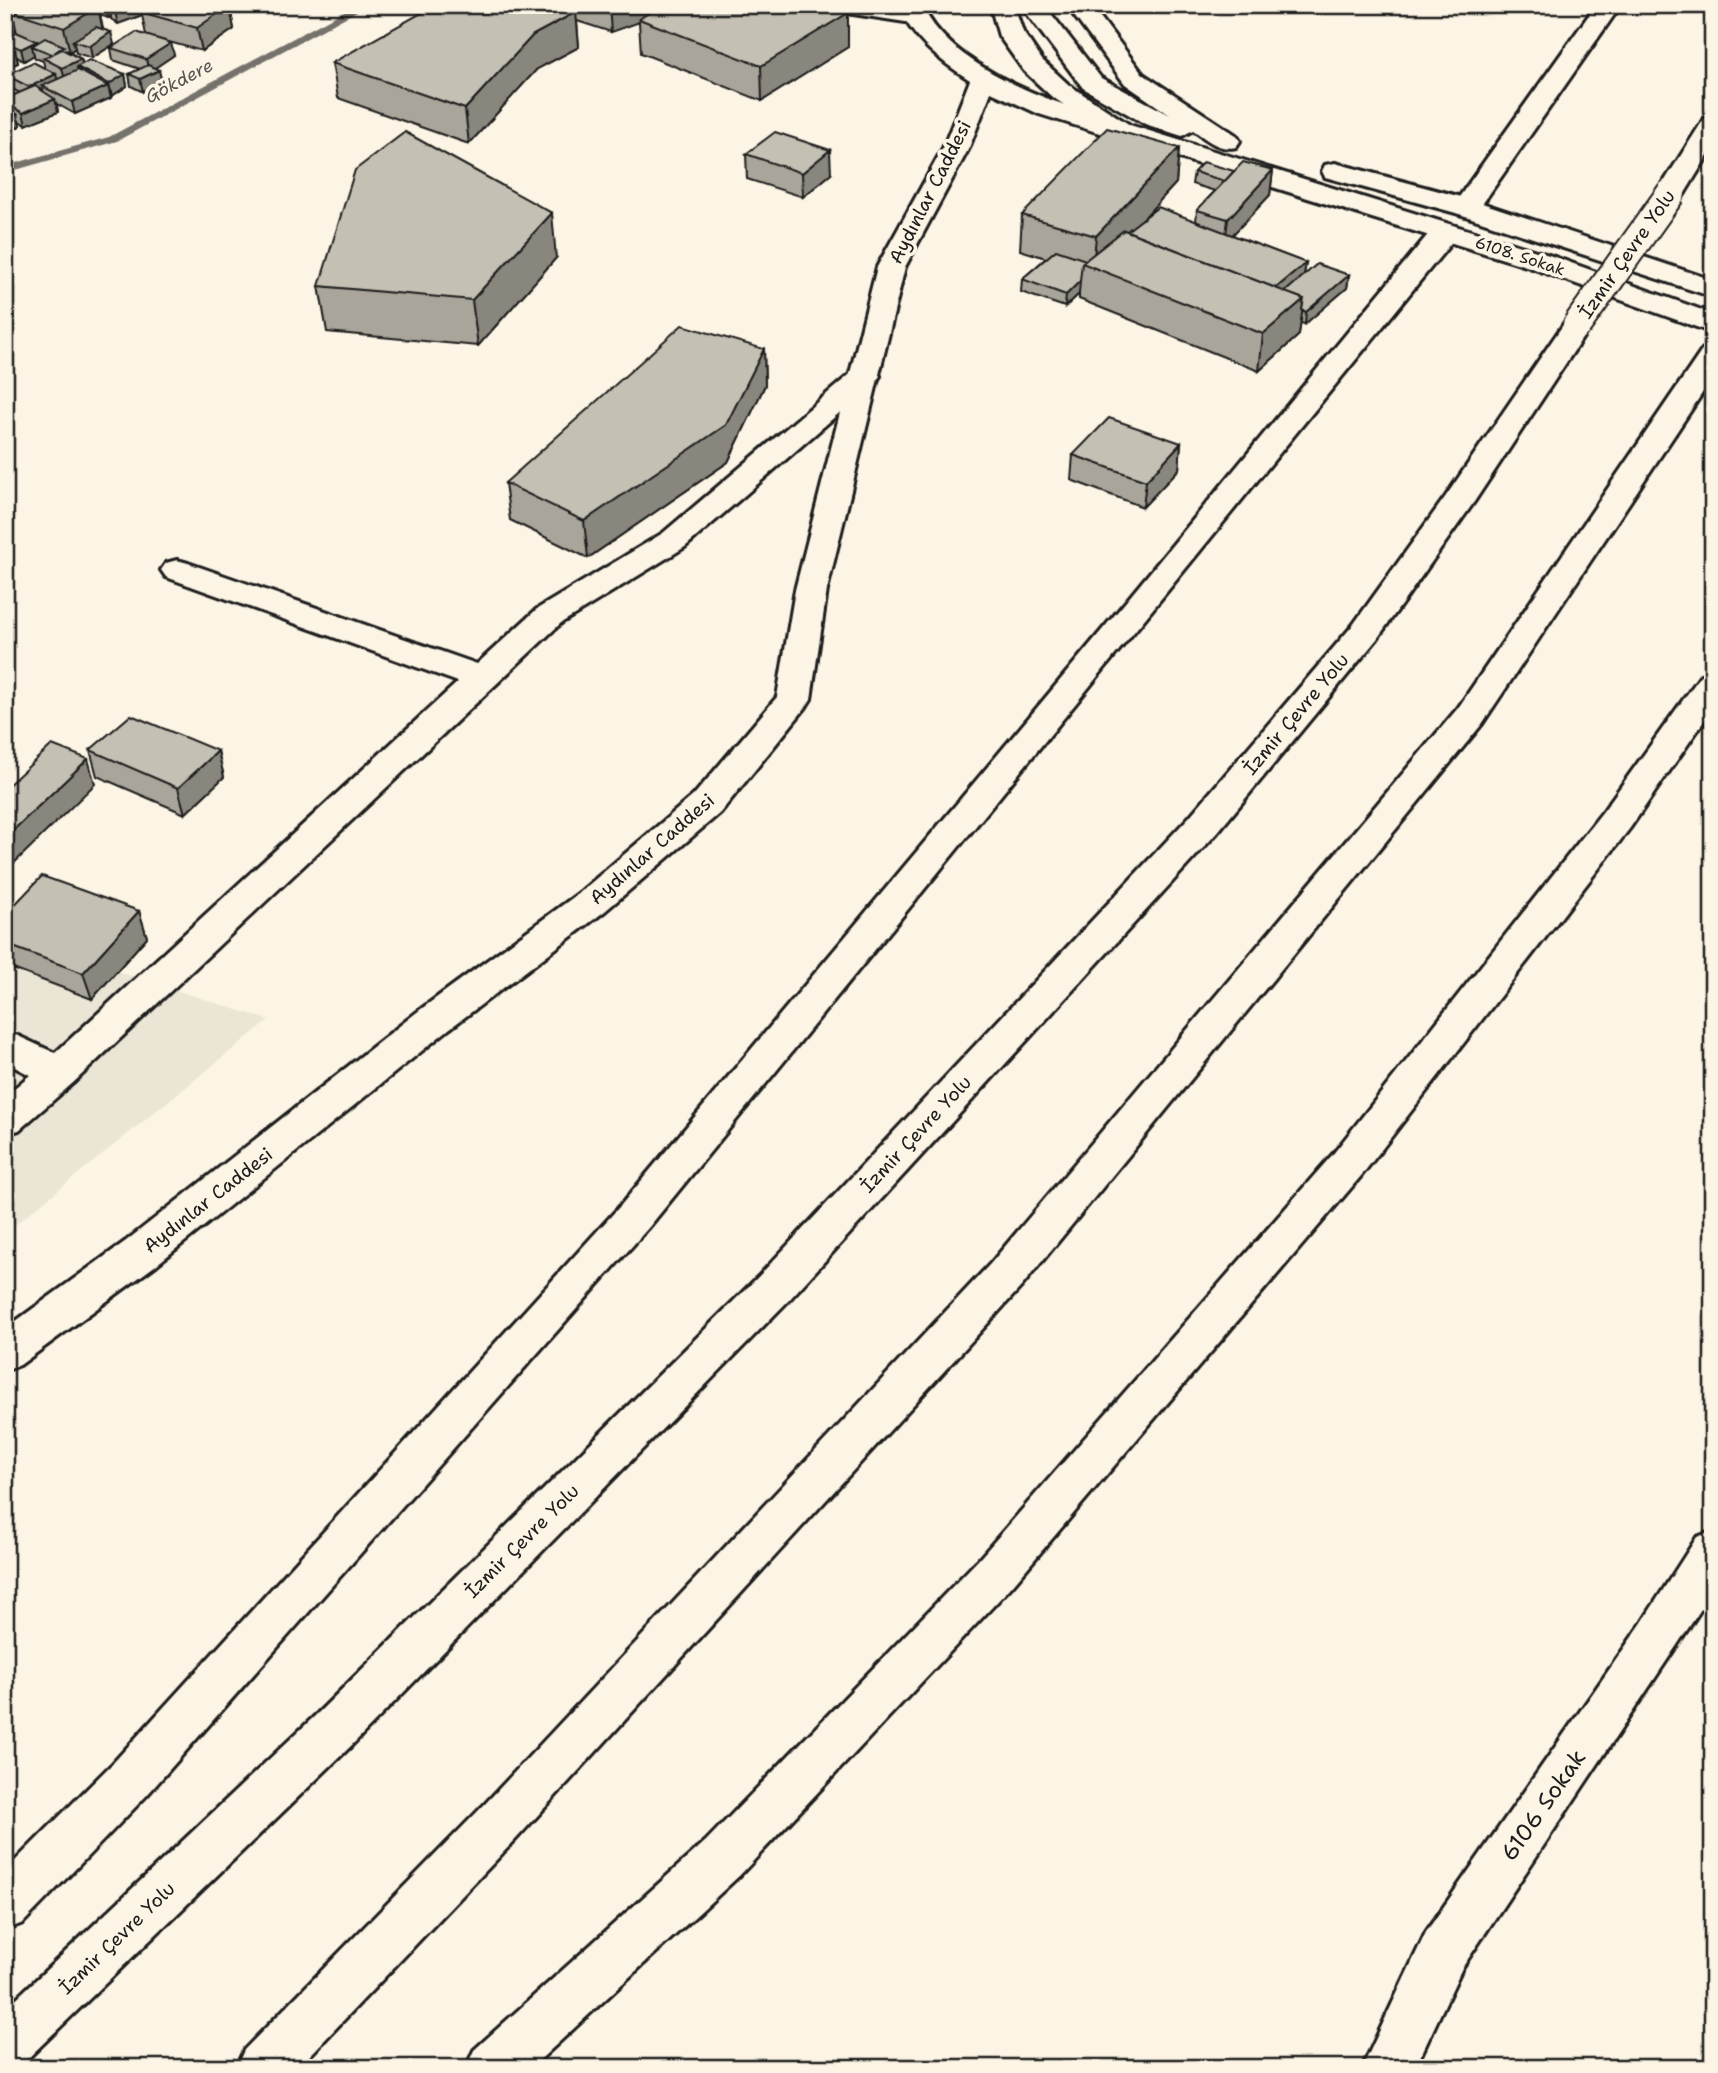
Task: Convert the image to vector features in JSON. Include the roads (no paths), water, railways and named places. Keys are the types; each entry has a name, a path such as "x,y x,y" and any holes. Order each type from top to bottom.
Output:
{"main road":[{"path":"5,24 30,5"},
{"path":"840,5 911,11 929,38 984,76 1038,105 1121,131 1455,219"},
{"path":"1002,5 1010,34 1028,62 1068,96 1121,131"},
{"path":"1038,5 1037,10 1092,83 1154,118 1455,219"},
{"path":"1078,5 1134,79 1227,141"},
{"path":"5,1906 130,1779 635,1216 1140,606 1455,219 1609,5"},
{"name":"Aydınlar Caddesi","path":"5,1353 141,1253 435,1020 593,902 707,804 794,699 811,590 891,267 956,148 984,76"},
{"name":"İzmir Çevre Yolu","path":"5,2045 335,1729 773,1289 1203,825 1365,632 1671,193 1713,125"},
{"name":"6108. Sokak","path":"1455,219 1713,289"},
{"name":"6108. Sokak","path":"1455,219 1539,261 1713,324"},
{"path":"262,2068 500,1822 1006,1275 1470,716 1704,369"},
{"path":"5,1119 59,1073 549,616 674,540 865,376"},
{"path":"177,570 482,678"},
{"path":"492,2068 723,1858 995,1573 1347,1164 1617,819 1713,683"},
{"path":"5,1044 59,1073"},
{"name":"6106 Sokak","path":"1388,2068 1444,1950 1657,1639 1713,1551"}],"waterway":[{"name":"Gökdere","path":"5,170 113,139 363,5"}]}
